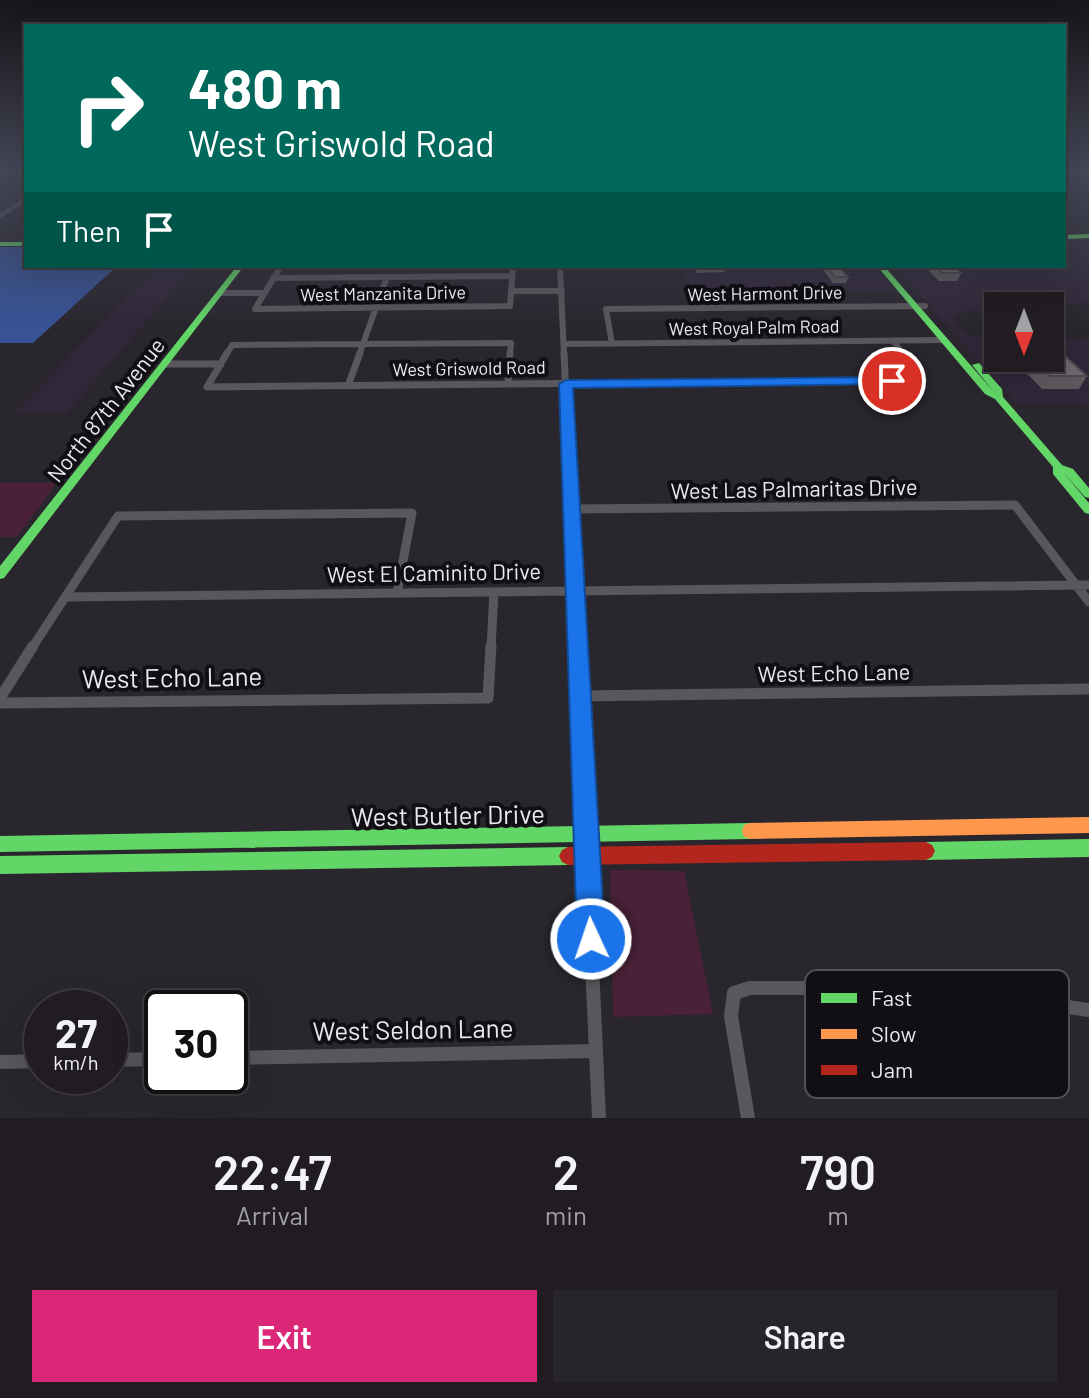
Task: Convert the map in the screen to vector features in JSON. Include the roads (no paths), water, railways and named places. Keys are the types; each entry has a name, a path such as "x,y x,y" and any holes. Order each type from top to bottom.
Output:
{"street":[{"path":"1066,235 1089,235"},
{"path":"0,244 24,244"},
{"name":"North 87th Avenue","path":"0,575 239,268"},
{"path":"220,293 265,293 280,268"},
{"path":"513,268 512,291 562,291"},
{"path":"560,268 599,1118"},
{"path":"883,268 976,365 999,391 998,397"},
{"path":"884,268 909,288"},
{"path":"891,268 909,288 944,340 988,392 998,397 1058,467 1069,471 1089,495"},
{"path":"273,278 512,276"},
{"path":"348,386 387,277"},
{"name":"West Manzanita Drive","path":"265,293 255,309 510,306 512,291"},
{"name":"West Harmont Drive","path":"612,344 606,309 920,306"},
{"path":"944,340 976,365"},
{"name":"West Royal Palm Road","path":"564,344 944,340"},
{"name":"West Griswold Road","path":"221,364 207,387 923,380 893,341"},
{"path":"166,364 221,364 232,345 511,343 508,384"},
{"path":"1058,467 1057,472 1089,510"},
{"name":"West Las Palmaritas Drive","path":"573,509 1015,505 1076,585"},
{"path":"0,700 118,516 412,513 397,593"},
{"path":"1076,585 1089,602"},
{"name":"West El Caminito Drive","path":"67,597 1089,585"},
{"name":"West Echo Lane","path":"0,700 488,698 494,592"},
{"name":"West Echo Lane","path":"580,696 1089,689"},
{"name":"West Butler Drive","path":"0,844 1089,825"},
{"name":"West Butler Drive","path":"0,865 1089,848"},
{"path":"748,1118 731,1016 734,993 750,988 805,988"},
{"path":"1069,1007 1089,1010"},
{"name":"West Seldon Lane","path":"248,1058 596,1051"},
{"path":"0,1062 24,1061"}],"water":[{"path":"0,247 24,247 24,268 115,268 33,343 0,343"}]}
